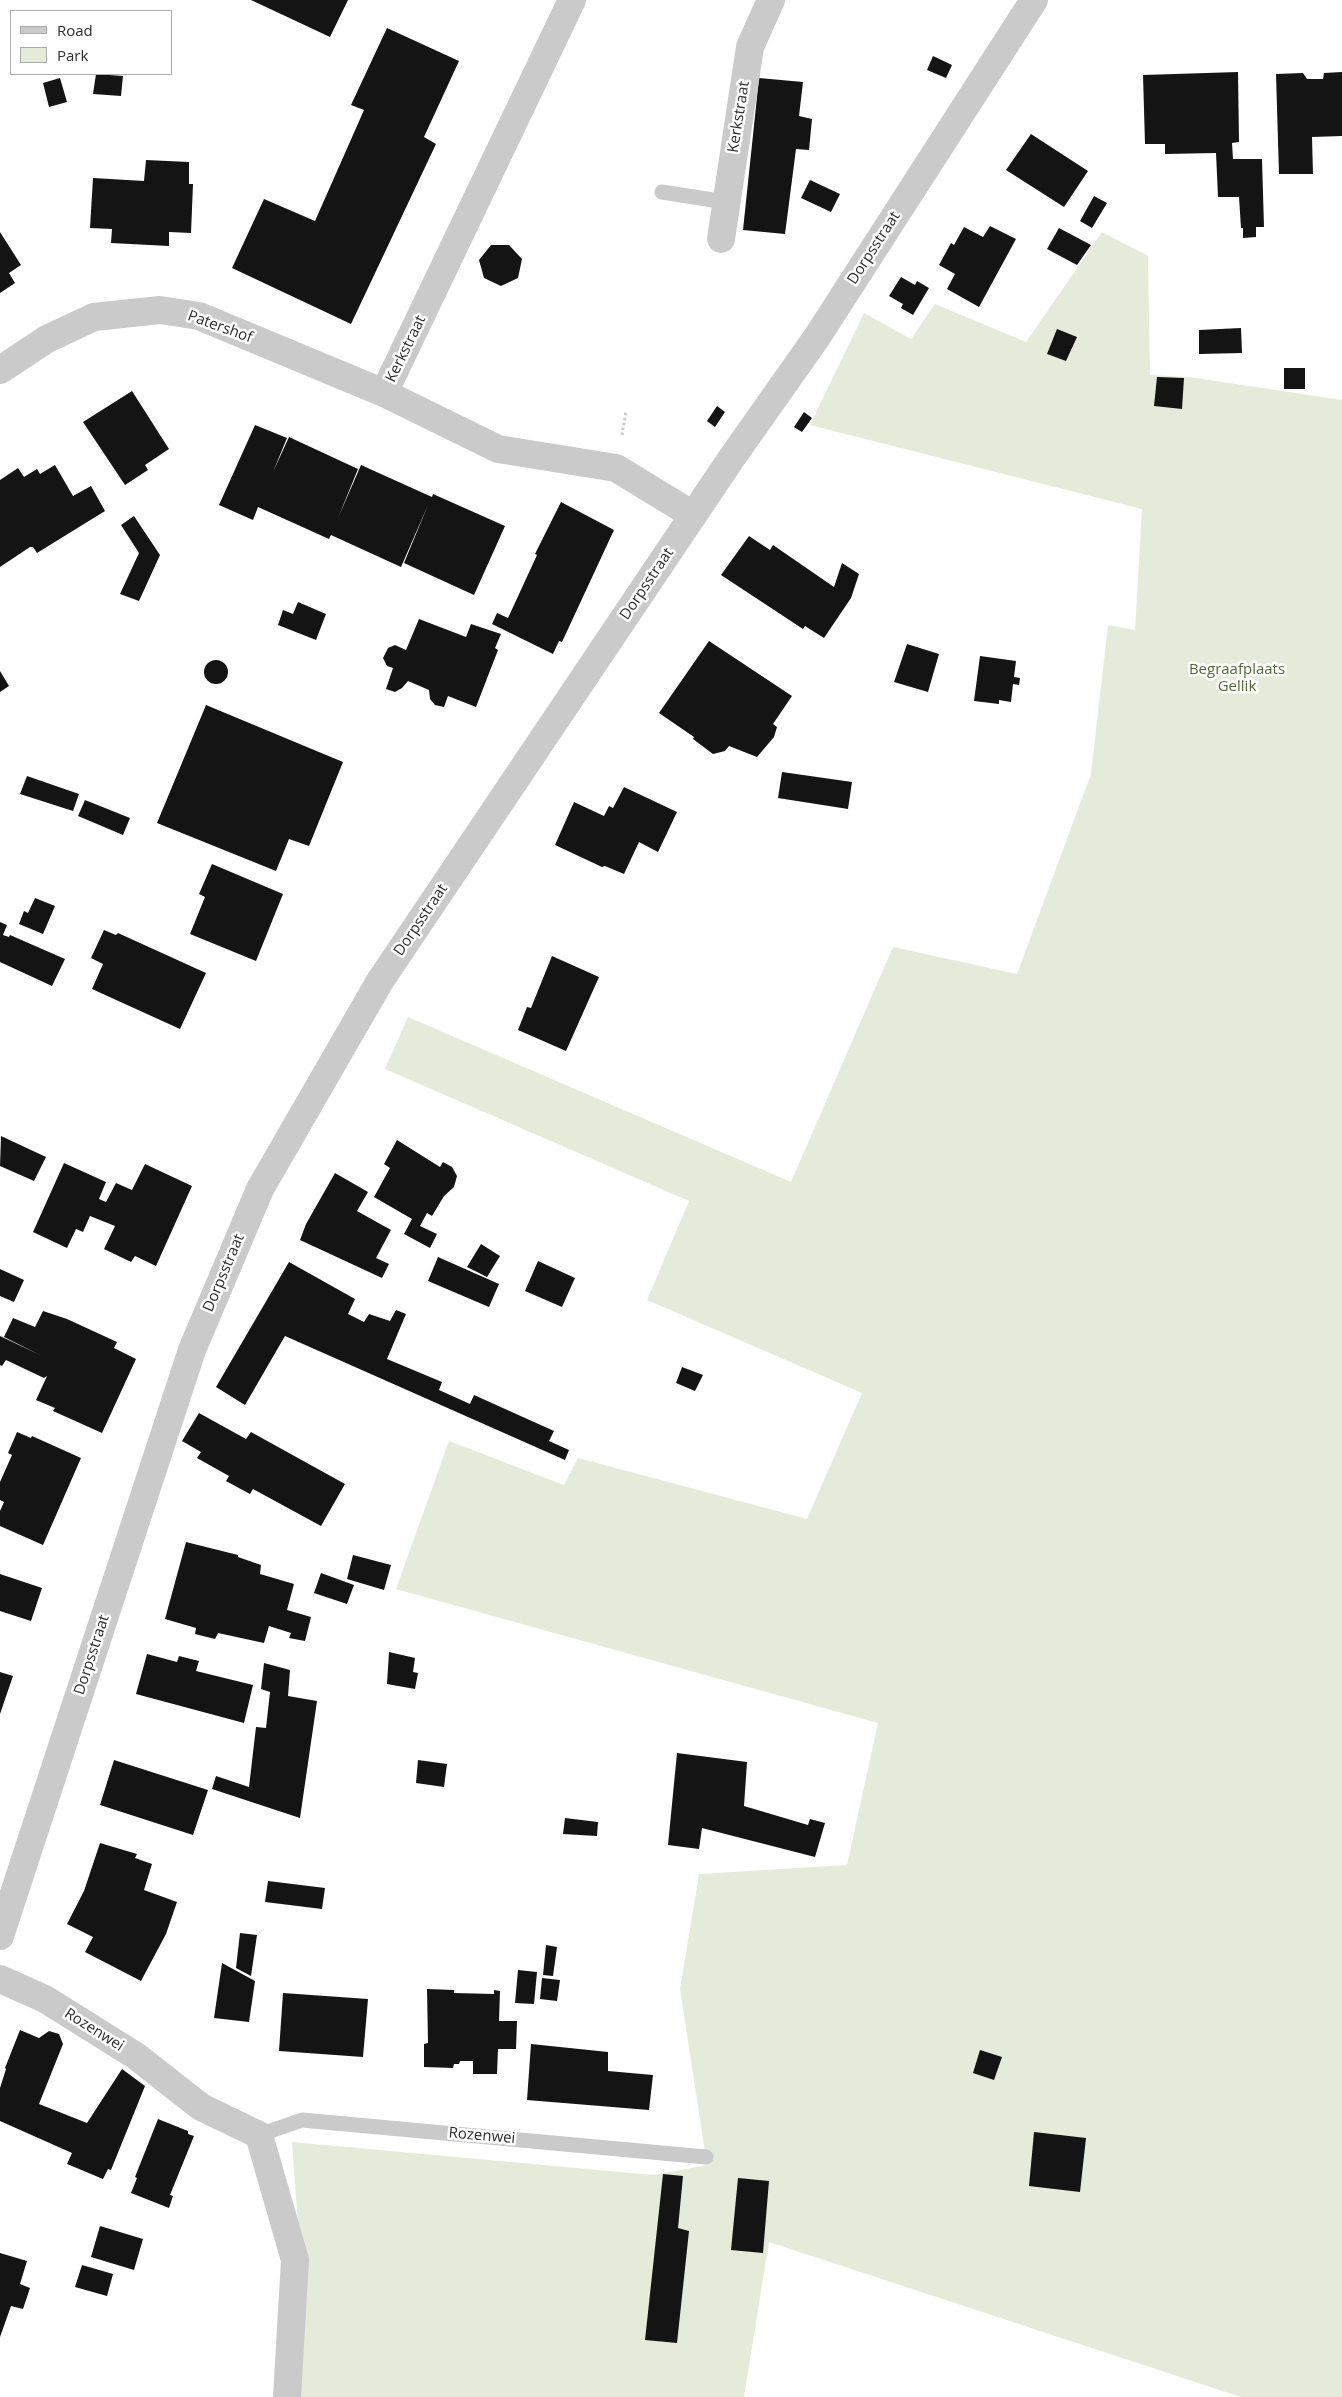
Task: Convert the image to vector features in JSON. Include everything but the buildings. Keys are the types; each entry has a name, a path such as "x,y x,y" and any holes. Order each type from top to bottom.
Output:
{"street":[{"name":"Kerkstraat","path":"572,0 384,393 498,449 616,468 693,515"},
{"name":"Kerkstraat","path":"721,239 750,47 771,0"},
{"name":"Dorpsstraat","path":"0,1936 192,1350 260,1189 380,981 693,515 817,337 1034,0"},
{"name":"Patershof","path":"0,370 47,339 94,317 160,310 199,316 384,393"},
{"name":"Rozenwei","path":"0,1979 45,1999 136,2056 201,2107 259,2135"},
{"path":"259,2135 295,2260 287,2397"}],"lane":[{"path":"662,192 726,202"},
{"name":"Rozenwei","path":"259,2135 302,2120 706,2157"}],"green space":[{"name":"Begraafplaats Gellik","path":"1102,232 1148,256 1150,375 1189,377 1342,400 1342,2397 1241,2397 769,2242 744,2397 297,2397 305,2320 292,2142 653,2175 707,2165 680,1989 699,1874 847,1865 878,1723 396,1589 449,1441 564,1485 578,1458 807,1519 862,1393 647,1300 689,1201 385,1069 408,1017 791,1182 893,947 1017,974 1091,774 1108,625 1135,630 1142,509 810,425 864,313 911,339 935,304 1026,342"}]}
